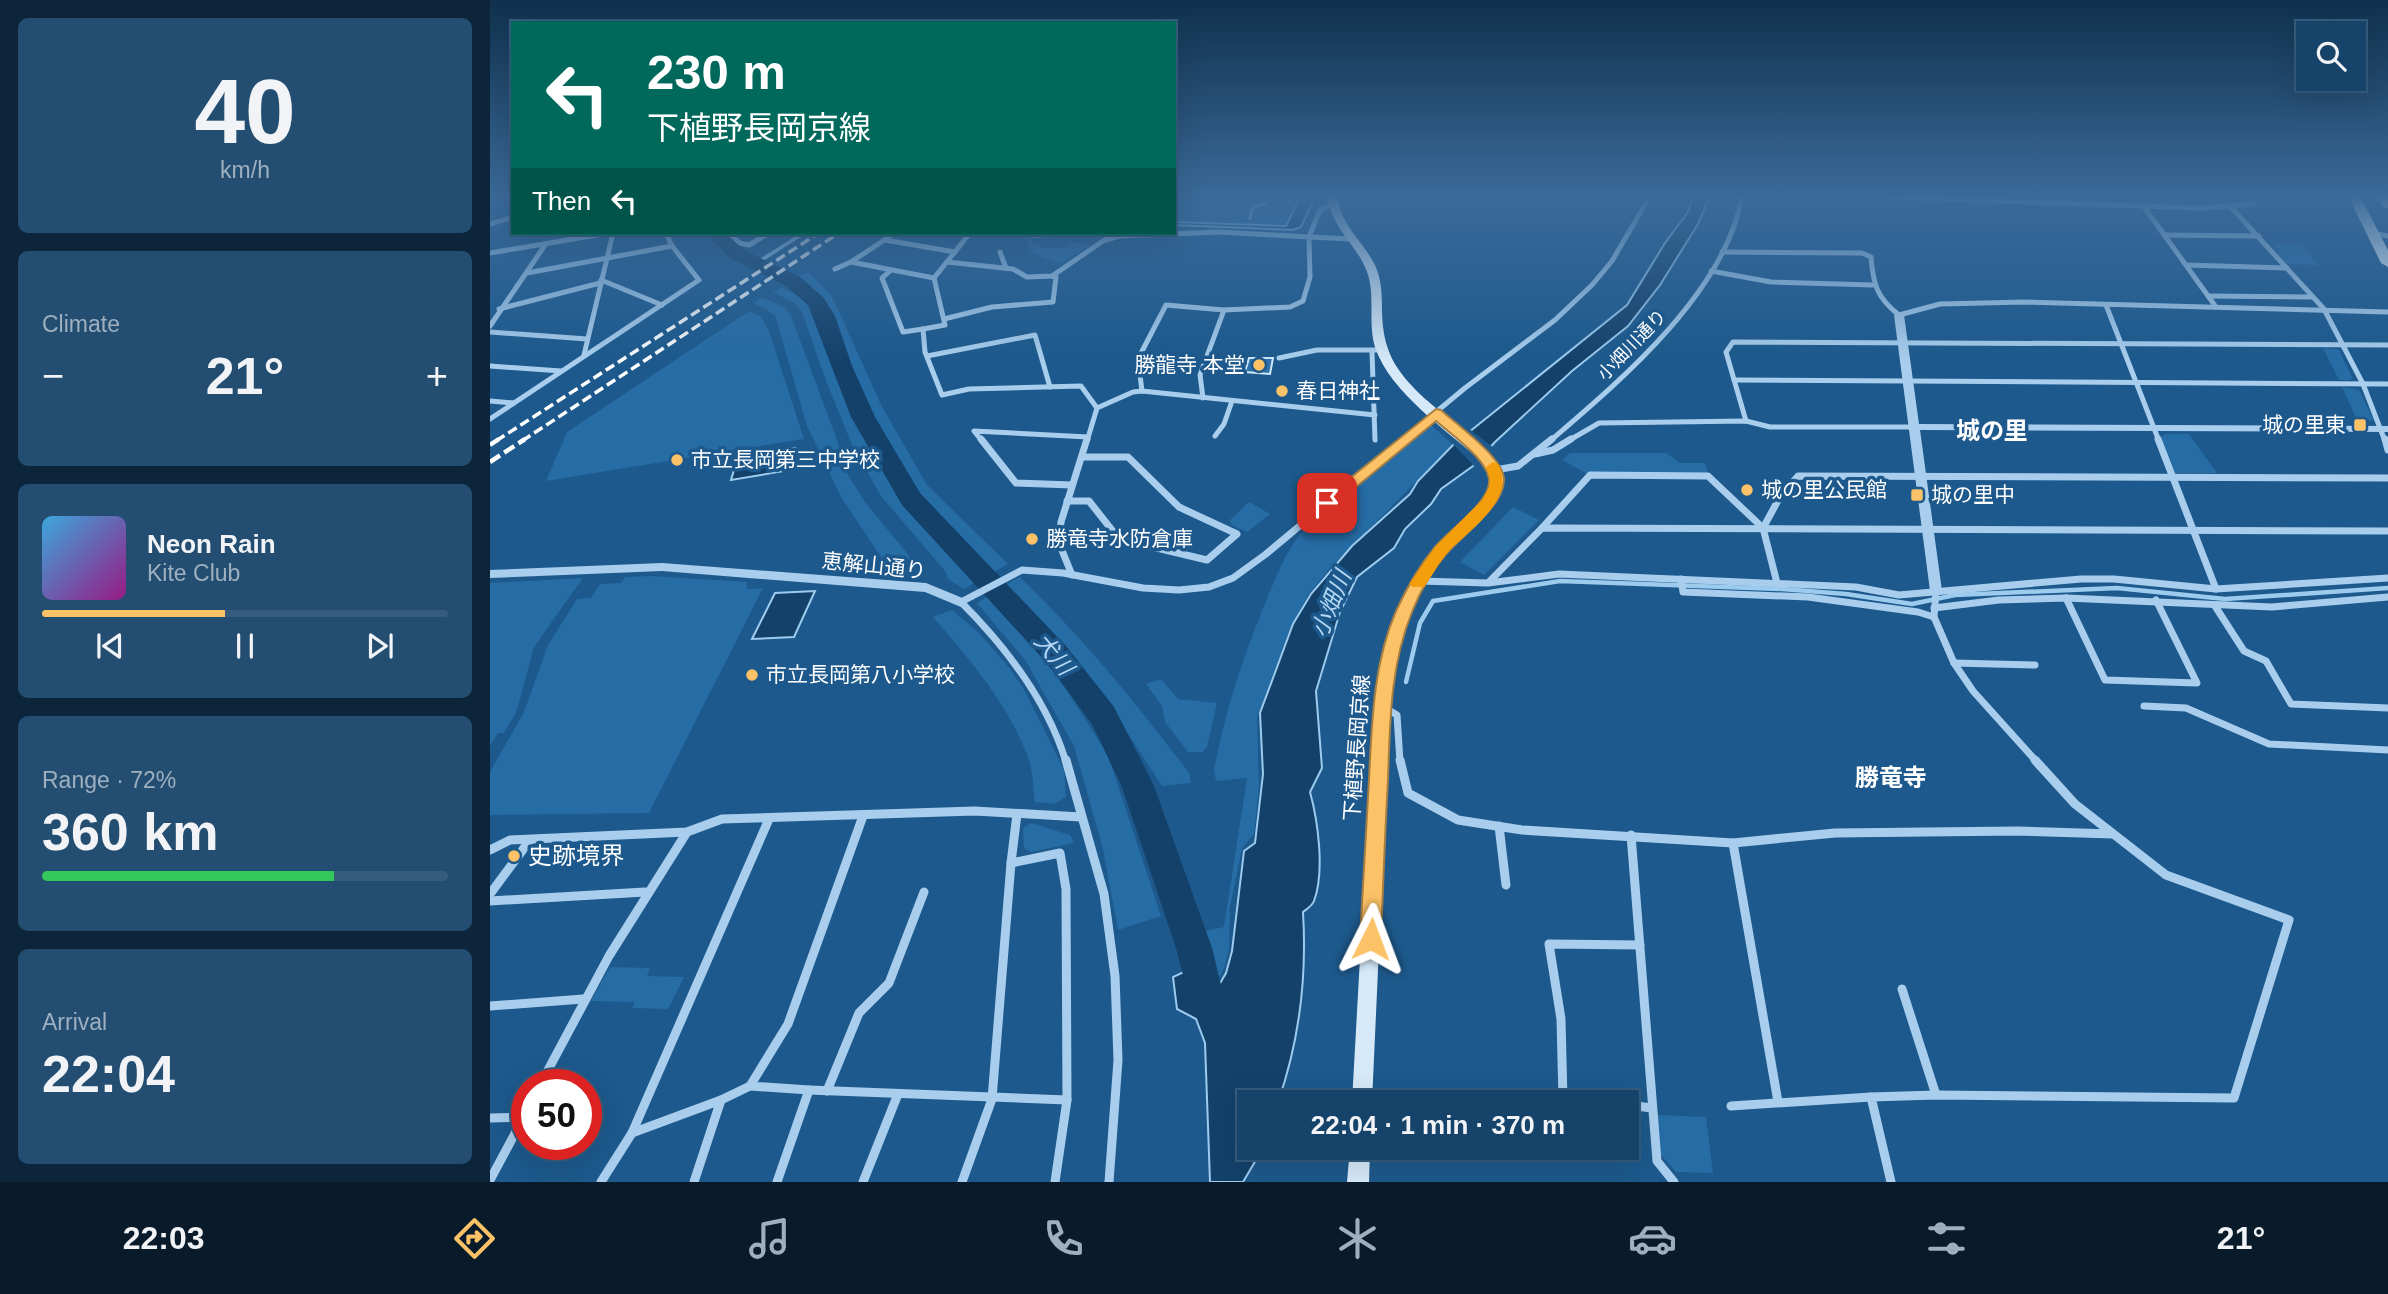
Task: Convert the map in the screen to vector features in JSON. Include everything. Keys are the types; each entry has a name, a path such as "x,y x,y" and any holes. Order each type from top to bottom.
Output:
{"main road":[{"path":"1360,251 1374,277 1377,351 1400,381 1495,470"},
{"name":"下植野長岡京線","path":"1363,1090 1382,706 1388,661 1404,612 1419,580 1440,551 1487,503 1496,488 1495,470"},
{"path":"1358,1182 1359,1160"}],"street":[{"path":"490,326 499,309 541,251"},
{"path":"584,355 609,251"},
{"path":"527,273 644,251"},
{"path":"490,419 699,280 676,251"},
{"path":"835,268 868,251"},
{"path":"934,278 955,252 950,251"},
{"path":"947,262 1006,268 1027,277 1052,275 1089,251"},
{"path":"1142,391 1138,359 1166,305 1224,310 1290,307 1305,298 1310,277 1309,251"},
{"path":"1109,1182 1117,1076 1115,977 1096,858 1081,817 1063,751 1041,703 1020,668 966,600 1013,574 1035,570 1143,588 1179,590 1209,587 1233,578 1555,320 1592,285 1617,251"},
{"path":"2176,251 2216,307"},
{"path":"2272,251 2324,309 2385,429 2388,450"},
{"path":"1000,252 1006,268"},
{"path":"1722,252 1862,253 1871,257 1873,285 1881,301 1899,315 1936,591 1934,612 1954,663 1973,691 2075,804 2166,875 2289,920 2234,1098 1936,1095 1731,1106"},
{"name":"小畑川通り","path":"1495,470 1518,466 1535,454 1657,344 1722,252"},
{"path":"851,262 934,278"},
{"path":"2186,265 2287,268"},
{"path":"891,270 882,278 903,332 945,324 934,278"},
{"path":"1711,271 1736,278 1814,285 1873,285"},
{"path":"944,319 992,307 1053,302 1056,277 1052,275"},
{"path":"499,309 601,282 662,305"},
{"path":"2208,296 2313,297"},
{"path":"1899,315 1940,304 2024,302 2388,312"},
{"path":"2106,305 2216,589"},
{"path":"1203,398 1200,375 1224,310"},
{"path":"923,329 922,341 942,395 969,389 1081,386 1097,408"},
{"path":"490,332 587,339"},
{"path":"927,356 1035,335 1050,387"},
{"path":"1746,422 1726,352 1733,342 2388,345"},
{"path":"1279,358 1317,349 1377,351 1376,440"},
{"path":"490,366 561,371"},
{"path":"1734,380 2388,384"},
{"path":"1072,575 1059,543 1061,522 1097,408 1133,392 1142,391 1375,415"},
{"path":"490,401 514,403"},
{"path":"1214,436 1224,424 1232,401"},
{"path":"1535,454 1553,450 1599,423 1746,422 1770,427 2385,429"},
{"path":"1072,485 1016,483 974,431 1088,436"},
{"path":"1068,501 1089,501 1119,539 1207,560 1237,534 1179,507 1128,457 1082,457"},
{"path":"1488,583 1590,475 1707,476 1763,528 1777,583"},
{"path":"1763,528 1781,495 1798,476 2172,475 2388,478"},
{"path":"1542,528 2192,528 2388,531"},
{"name":"恵解山通り","path":"490,574 662,567 926,588 966,600"},
{"path":"1419,580 1488,583 1559,574 1856,587 1899,595 2081,579 2216,589 2388,578"},
{"path":"1681,579 1683,592 1808,597 1918,612 1934,612 1999,600 2156,600 2215,606 2272,607 2388,597"},
{"path":"2066,598 2105,680 2197,683 2156,600"},
{"path":"2215,606 2244,651 2266,661 2291,704 2388,708"},
{"path":"1954,663 2035,665"},
{"path":"1382,706 1396,715 1397,745 1408,793 1458,820 1499,826 1733,843 1784,840 1835,832 2018,831 2114,834"},
{"path":"2144,706 2186,708 2269,744 2388,750"},
{"path":"490,850 510,840 687,831 723,820 975,811 1081,817"},
{"path":"962,1182 992,1099 1017,814"},
{"path":"750,1086 788,1024 863,816"},
{"path":"601,1182 632,1133 769,819"},
{"path":"1499,826 1506,885"},
{"path":"548,1069 583,999 645,892 687,831"},
{"path":"1631,835 1657,1161 1674,1182"},
{"path":"490,894 530,840"},
{"path":"1733,843 1778,1102"},
{"path":"1011,863 1060,853 1066,889 1067,1100 1055,1182"},
{"path":"490,901 645,892"},
{"path":"827,1091 859,1013 889,983 924,892"},
{"path":"1563,1090 1561,1018 1549,944 1640,945"},
{"path":"1902,989 1936,1095"},
{"path":"490,1006 583,999"},
{"path":"632,1133 721,1100 750,1086 992,1099 1067,1100"},
{"path":"777,1182 809,1090"},
{"path":"863,1182 898,1094"},
{"path":"1871,1097 1891,1182"},
{"path":"694,1182 721,1100"},
{"path":"1639,1106 1652,1108"},
{"path":"490,1118 511,1116"},
{"path":"490,1180 511,1140"}],"shaded area":[{"path":"1031,251 1081,251 1060,264"},
{"path":"2275,251 2307,251 2320,265 2287,264"},
{"path":"809,273 832,296 881,405 927,485 1008,564 992,573 912,491 866,409 821,300 796,276"},
{"path":"782,288 803,298 812,309 833,365 876,459 897,494 961,562 981,579 964,589 948,579 946,572 881,496 853,447 802,312 795,303 773,292"},
{"path":"762,297 785,308 791,316 840,448 841,464 865,502 915,563 891,572 841,497 807,426 775,315 754,303"},
{"path":"749,311 761,317 769,331 804,439 546,481 567,432"},
{"path":"2323,348 2339,350 2352,377 2350,380 2339,380"},
{"path":"2342,387 2359,390 2374,420 2358,422"},
{"path":"1429,423 1453,445 1330,568 1308,595 1290,628 1257,718 1259,787 1254,834 1242,848 1230,907 1229,948 1225,966 1214,988 1213,967 1205,931 1224,927 1247,778 1216,781 1214,770 1229,707 1256,626 1283,561 1302,531"},
{"path":"2165,434 2189,434 2217,473 2175,473 2161,437"},
{"path":"1570,453 1666,453 1680,463 1705,463 1708,474 1586,473 1562,460"},
{"path":"1249,502 1270,514 1247,532 1232,525 1230,520"},
{"path":"1513,507 1539,520 1484,575 1460,562"},
{"path":"625,577 747,582 747,589 763,588 649,813 490,815 490,772 524,712 548,645 577,599 591,598 600,584 621,583"},
{"path":"1020,577 1087,647 1129,696 1189,773 1191,783 1162,786 1112,709 1005,585"},
{"path":"583,578 534,647 516,713 504,733 498,733 490,746 490,583"},
{"path":"993,593 1023,627 1050,664 1108,755 1161,916 1118,930 1103,849 1074,746 1025,660 977,603"},
{"path":"952,610 979,633 1008,666 1025,691 1064,770 1066,797 1054,804 1035,802 1029,760 1011,721 975,667 933,617"},
{"path":"1161,679 1178,699 1217,703 1207,747 1202,752 1188,752 1165,722 1162,706 1146,684"},
{"path":"1031,823 1070,835 1074,843 1031,852 1024,848 1023,828"},
{"path":"610,967 650,968 647,976 684,977 668,1009 632,1008 635,1002 591,1001"},
{"path":"1657,1115 1706,1117 1713,1173 1676,1172 1661,1155"}],"water":[{"name":"小畑川","path":"1660,251 1681,251 1660,285 1628,326 1572,371 1473,466 1441,489 1431,504 1405,529 1394,548 1357,577 1340,612 1316,691 1322,768 1310,792 1318,832 1319,876 1314,901 1303,912 1304,961 1300,1009 1291,1056 1282,1090 1237,1090 1237,1160 1256,1160 1243,1182 1210,1182 1205,1043 1196,1019 1177,1009 1173,977 1207,961 1215,992 1226,973 1232,951 1244,851 1255,843 1263,774 1260,713 1293,624 1311,594 1352,546 1410,494 1418,481 1453,445 1627,305"},
{"path":"795,448 790,470 731,480 738,457"},
{"path":"815,591 794,637 752,639 775,593"}],"pier":[{"path":"1468,428 1494,448 1476,468 1451,442"}],"building":[{"name":"勝龍寺 本堂","path":"1249,358 1273,358 1270,374 1245,372"}],"waterway":[{"name":"犬川","path":"733,251 793,281 816,301 825,316 841,366 863,417 911,499 1056,654 1103,716 1138,786 1194,948 1206,1001"},
{"path":"755,264 775,251"},
{"path":"1406,682 1420,623 1433,601 1560,581 1782,589 1846,594 1912,604 1955,595 2117,588 2225,599 2388,588"}],"railway":[{"path":"496,441 791,251"},
{"path":"522,441 811,251"},
{"path":"490,462 525,439"},
{"path":"490,445 496,441"}],"slow traffic":[{"path":"1418,583 1440,551 1487,503 1496,488 1497,479 1493,467"}],"place":[{"name":"勝龍寺 本堂","path":"1259,365"},
{"name":"春日神社","path":"1282,391"},
{"name":"城の里東","path":"2360,425"},
{"name":"市立長岡第三中学校","path":"677,460"},
{"name":"城の里公民館","path":"1747,490"},
{"name":"城の里中","path":"1917,495"},
{"name":"勝竜寺水防倉庫","path":"1032,539"},
{"name":"市立長岡第八小学校","path":"752,675"},
{"name":"史跡境界","path":"514,856"}],"district":[{"name":"城の里","path":"1992,431"},
{"name":"勝竜寺","path":"1891,778"}],"route":[{"path":"1327,503 1436,413 1489,461 1497,479 1496,488 1487,503 1440,551 1419,580 1404,612 1388,661 1382,706 1371,939"}]}
